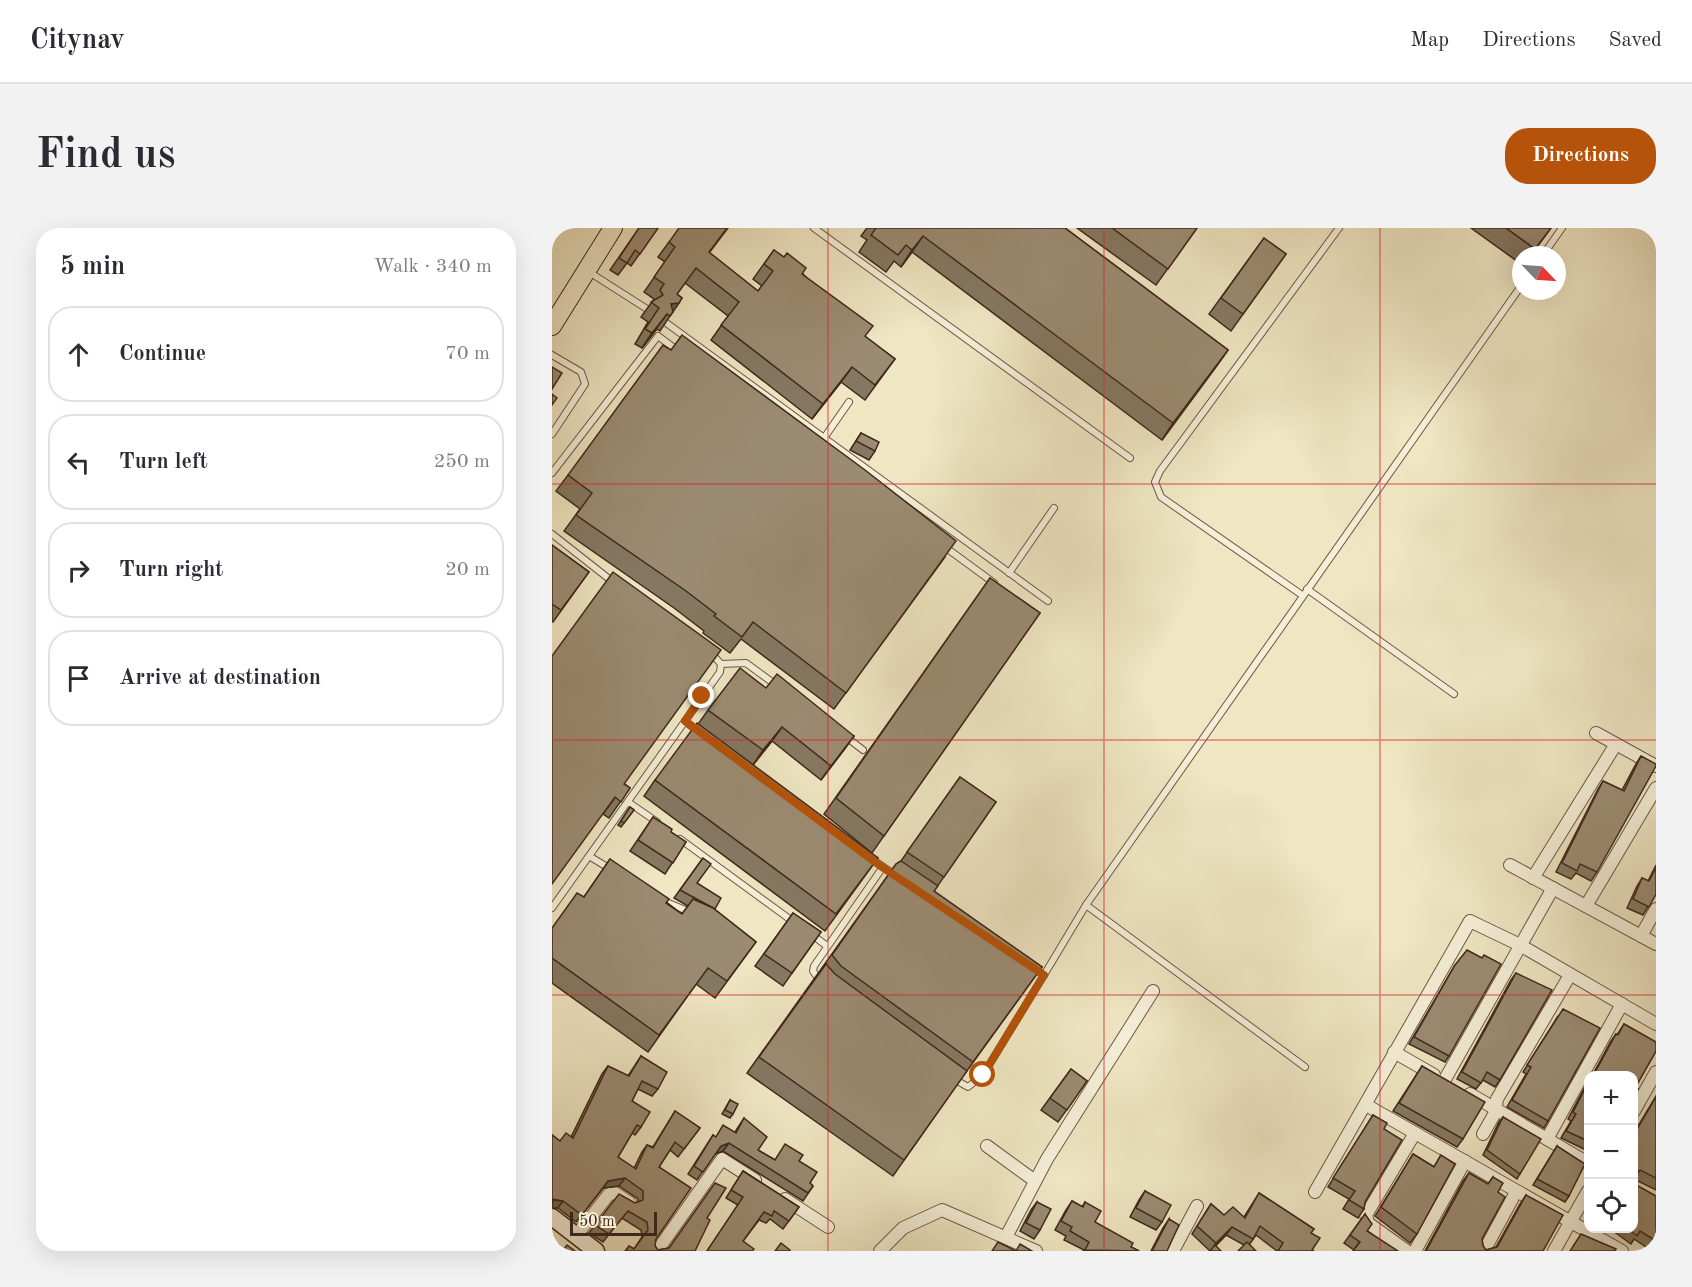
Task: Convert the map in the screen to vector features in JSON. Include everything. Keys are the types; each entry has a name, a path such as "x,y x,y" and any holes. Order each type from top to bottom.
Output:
{"main road":[{"path":"552,326 613,228"}],"street":[{"path":"1596,733 1656,766"},
{"path":"1533,878 1616,744"},
{"path":"1586,906 1656,788"},
{"path":"1510,865 1656,944"},
{"path":"1444,1081 1553,888"},
{"path":"1641,936 1656,909"},
{"path":"1315,1192 1470,921 1520,945 1656,1024"},
{"path":"1483,1134 1496,1108 1497,1099 1570,975"},
{"path":"1006,1237 1035,1181 1153,991"},
{"path":"1547,1139 1622,1004"},
{"path":"1394,1052 1496,1108 1584,1161"},
{"path":"1638,1105 1656,1072"},
{"path":"1366,1105 1622,1251"},
{"path":"1407,1251 1368,1223 1366,1215 1415,1133"},
{"path":"987,1146 1035,1181"},
{"path":"657,1251 722,1159 828,1227"},
{"path":"1415,1251 1466,1161"},
{"path":"1484,1251 1516,1192"},
{"path":"576,1236 609,1194 618,1195 631,1203"},
{"path":"1554,1251 1584,1198"},
{"path":"1173,1251 1197,1206"},
{"path":"880,1251 903,1228 942,1210 1036,1251"},
{"path":"552,1217 596,1251"}],"lane":[{"path":"814,228 1130,458"},
{"path":"1302,595 1161,497 1155,482 1160,471 1339,228"},
{"path":"1549,246 1562,228"},
{"path":"586,270 647,309"},
{"path":"950,1076 968,1087 983,1075 1086,905 1512,299"},
{"path":"665,322 1048,601"},
{"path":"552,473 658,336 686,357"},
{"path":"552,355 580,372 585,384 552,434"},
{"path":"824,438 849,402"},
{"path":"1009,573 1054,508"},
{"path":"552,534 622,588"},
{"path":"942,544 998,586"},
{"path":"1307,589 1454,694"},
{"path":"552,908 720,672 721,664 716,656 706,649"},
{"path":"721,664 746,663 782,690"},
{"path":"685,721 704,735"},
{"path":"836,730 863,750"},
{"path":"628,802 666,829"},
{"path":"676,836 827,946"},
{"path":"864,853 902,880"},
{"path":"589,856 618,874"},
{"path":"826,986 813,971 827,946 882,867"},
{"path":"657,898 696,916"},
{"path":"1086,905 1305,1067"},
{"path":"1026,962 1044,975"}],"building":[{"path":"639,228 658,228 640,254 635,250 627,263 619,258"},
{"path":"679,228 727,228 709,252 758,291 773,271 764,264 774,250 784,257 787,253 806,268 802,274 873,326 865,336 895,359 875,385 852,367 823,404 721,325 739,302 696,268 677,294 682,298 679,303 671,304 673,312 670,316 667,314 652,333 645,329 659,308 651,302 663,295 660,290 664,284 654,277 675,247 669,242"},
{"path":"876,228 1065,228 1228,350 1173,423 923,236 912,250 906,245 898,255 871,235"},
{"path":"1112,228 1197,228 1168,269"},
{"path":"1506,228 1551,228 1537,246 1531,246"},
{"path":"1264,238 1286,254 1243,314 1221,298"},
{"path":"682,335 865,470 956,541 846,693 753,622 742,637 686,591 576,515 592,493 568,475 663,345 671,350"},
{"path":"552,367 562,373 552,389"},
{"path":"552,394 557,398 552,405"},
{"path":"861,433 879,442 875,451 856,441"},
{"path":"552,545 589,572 561,610 552,604"},
{"path":"613,572 721,650 624,784 630,788 621,802 615,797 552,884 552,656"},
{"path":"990,578 1040,613 884,836 836,798"},
{"path":"740,668 766,688 777,674 854,736 831,766 782,727 763,750 708,710"},
{"path":"697,723 878,858 836,914 655,780"},
{"path":"1641,756 1656,766 1597,872 1580,864 1577,871 1562,863 1603,781 1624,791"},
{"path":"960,777 996,802 944,877 907,852"},
{"path":"630,807 634,810 624,823 621,821"},
{"path":"653,817 672,829 671,832 686,842 673,863 638,840"},
{"path":"703,858 711,864 697,883 721,898 715,909 680,890"},
{"path":"610,859 669,899 666,903 682,914 693,899 713,908 756,942 727,981 708,968 659,1035 552,958 552,928 577,893 584,897"},
{"path":"901,861 938,886 934,891 1042,967 973,1062 841,966 832,955 896,864"},
{"path":"1656,868 1656,894 1649,907 1633,899 1642,878 1649,881"},
{"path":"793,913 821,932 792,973 764,954"},
{"path":"1467,950 1482,958 1484,955 1501,964 1449,1056 1414,1037 1455,965"},
{"path":"826,964 835,974 967,1071 904,1160 759,1057"},
{"path":"1516,973 1552,990 1500,1080 1487,1072 1481,1083 1462,1072"},
{"path":"1563,1009 1600,1028 1548,1121 1512,1100 1531,1067 1527,1065"},
{"path":"1624,1024 1656,1042 1656,1051 1638,1083 1638,1071 1596,1071 1616,1034 1618,1035"},
{"path":"641,1056 667,1072 658,1089 642,1081 632,1101 650,1112 641,1127 637,1125 618,1157 636,1169 647,1145 653,1148 675,1111 700,1128 684,1149 675,1142 659,1167 691,1188 656,1239 655,1246 658,1250 669,1248 715,1183 726,1188 707,1218 710,1220 695,1251 626,1251 629,1246 634,1249 648,1230 647,1222 628,1211 609,1234 595,1225 619,1194 635,1203 643,1200 643,1191 625,1178 608,1181 582,1215 563,1201 552,1199 552,1135 560,1141 566,1133 573,1138 608,1066 629,1076"},
{"path":"1422,1066 1485,1102 1463,1139 1399,1103"},
{"path":"1071,1069 1087,1081 1067,1110 1050,1098"},
{"path":"1584,1091 1584,1139 1566,1131 1576,1114 1573,1112"},
{"path":"1656,1097 1656,1178 1640,1170 1638,1171 1638,1127"},
{"path":"730,1100 738,1104 733,1114 725,1110"},
{"path":"1373,1115 1387,1123 1384,1129 1402,1140 1365,1202 1364,1209 1349,1200 1355,1191 1333,1178"},
{"path":"1503,1117 1541,1139 1520,1174 1487,1150"},
{"path":"744,1118 767,1137 758,1150 775,1160 785,1144 803,1155 799,1161 817,1172 810,1183 813,1186 808,1193 729,1143 721,1146 703,1172 694,1166 713,1135 716,1137 723,1125 736,1133"},
{"path":"1557,1146 1584,1163 1569,1196 1537,1179"},
{"path":"1413,1154 1434,1167 1441,1155 1455,1164 1417,1234 1381,1207"},
{"path":"743,1171 799,1207 789,1221 774,1211 772,1216 764,1212 743,1241 754,1249 752,1251 707,1251 743,1197 731,1190"},
{"path":"1469,1173 1488,1184 1493,1177 1503,1183 1498,1192 1505,1197 1482,1239 1486,1250 1497,1247 1526,1195 1563,1215 1543,1251 1426,1251"},
{"path":"1638,1186 1656,1196 1656,1241 1640,1231 1637,1236 1633,1233 1638,1233"},
{"path":"1145,1191 1171,1205 1162,1222 1136,1208"},
{"path":"1259,1193 1314,1229 1311,1233 1320,1238 1312,1250 1314,1251 1278,1251 1283,1243 1260,1226 1253,1239 1232,1227 1216,1243 1197,1226 1211,1204 1224,1215 1233,1207 1245,1218"},
{"path":"1072,1201 1083,1207 1085,1202 1101,1211 1095,1222 1133,1243 1131,1247 1139,1251 1085,1250 1089,1242 1070,1231 1072,1227 1061,1221"},
{"path":"1037,1202 1051,1209 1040,1230 1026,1223"},
{"path":"1365,1214 1372,1224 1367,1231 1398,1251 1353,1251 1360,1242 1350,1235"},
{"path":"1169,1219 1179,1225 1167,1251 1152,1251"},
{"path":"1581,1234 1616,1249 1615,1251 1570,1251"},
{"path":"552,1239 564,1249 567,1245 575,1251 552,1251"},
{"path":"998,1242 1016,1251 992,1251"},
{"path":"1247,1242 1256,1251 1238,1251"},
{"path":"781,1243 790,1250 775,1251"},
{"path":"1020,1244 1032,1251 1016,1251"},
{"path":"1215,1245 1221,1251 1210,1251"}],"route":[{"path":"702,696 685,721 882,867 1044,975 983,1075"}]}
